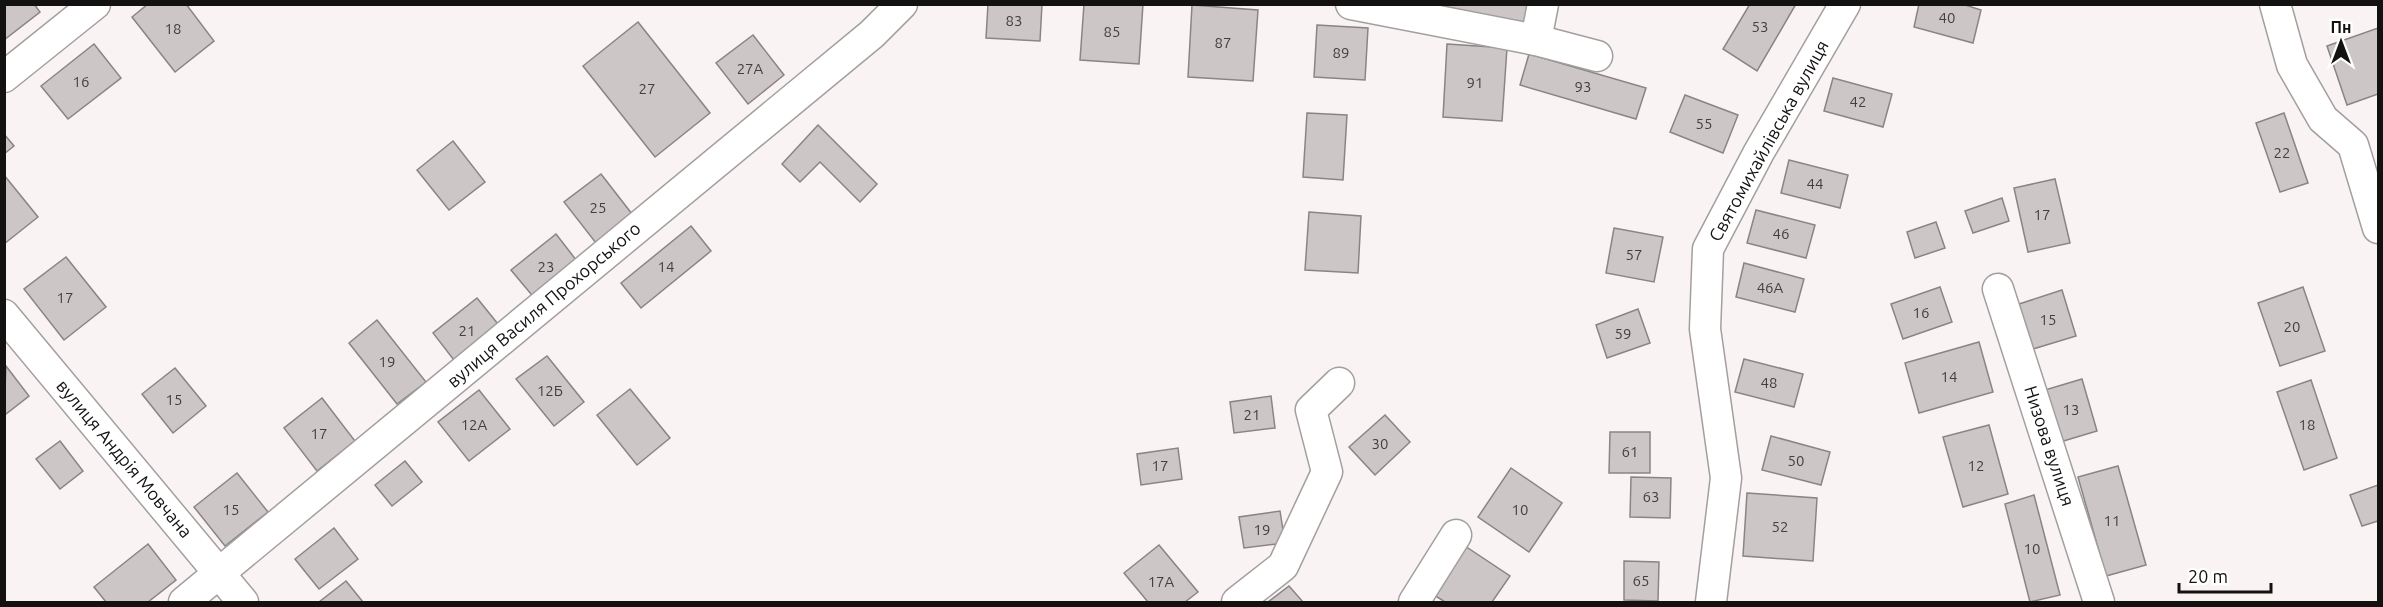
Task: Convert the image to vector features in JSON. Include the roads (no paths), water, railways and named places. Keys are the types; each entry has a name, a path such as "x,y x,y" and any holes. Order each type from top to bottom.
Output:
{"street":[{"path":"4,77 95,4"},
{"name":"вулиця Василя Прохорського","path":"184,603 872,34 902,4"},
{"path":"1351,4 1536,40 1597,56"},
{"path":"1536,40 1543,4"},
{"name":"Святомихайлівська вулиця","path":"1711,603 1726,478 1705,328 1708,249 1759,152 1845,4"},
{"path":"2275,4 2292,65 2323,119 2366,141 2379,228"},
{"name":"Низова вулиця","path":"1998,289 2099,603"},
{"name":"вулиця Андрія Мовчана","path":"4,315 243,603"},
{"path":"1237,603 1283,566 1327,472 1311,410 1340,383"},
{"path":"1414,603 1456,535"}]}
